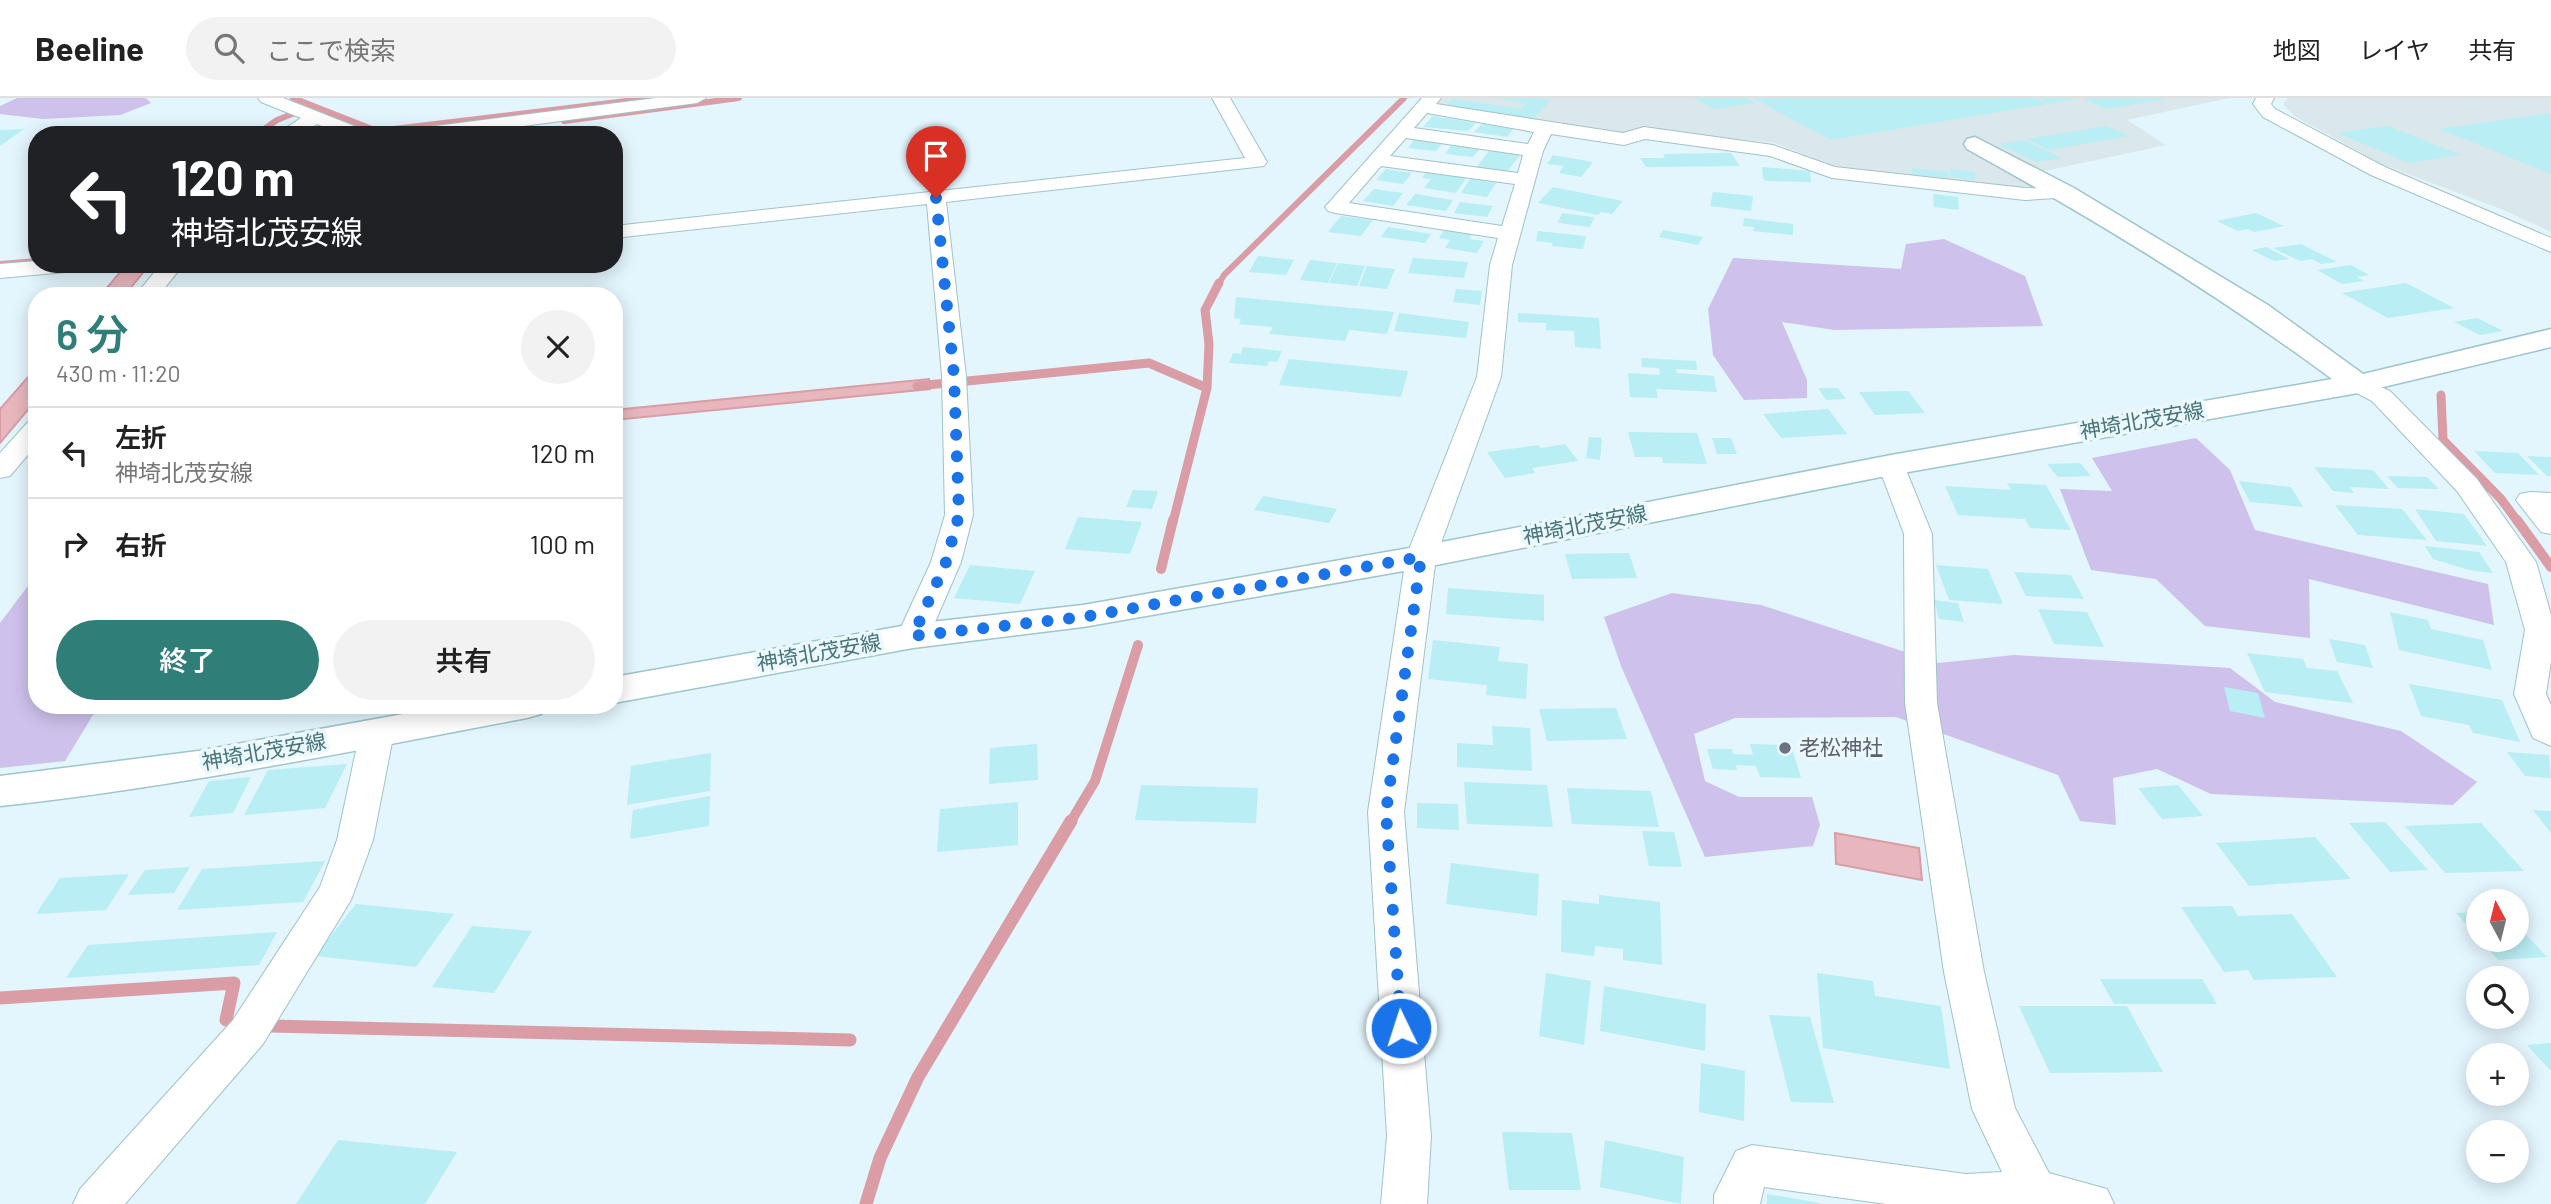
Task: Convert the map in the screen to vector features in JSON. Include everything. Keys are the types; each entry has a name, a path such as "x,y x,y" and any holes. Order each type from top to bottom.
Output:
{"main road":[{"path":"1975,144 2065,193 2258,311 2358,384"},
{"name":"神埼北茂安線","path":"623,688 913,636 1083,617 1421,557 1891,465 2358,384 2551,338"},
{"name":"神埼北茂安線","path":"0,791 61,786 477,714"}],"street":[{"path":"267,98 338,126"},
{"path":"481,126 697,98"},
{"path":"623,231 1257,162 1221,98"},
{"path":"2265,98 2262,104 2269,113 2378,171 2551,246"},
{"path":"1510,233 1335,207 1428,103 1545,128 1624,139 1644,133 1773,151 1832,172 2025,194 2065,193"},
{"path":"293,126 305,113"},
{"path":"1404,1204 1409,1136 1386,812 1421,557 1489,376 1501,265 1534,151 1545,128"},
{"path":"1401,132 1534,151"},
{"path":"1377,160 1526,180"},
{"path":"913,636 946,562 959,515 954,382 936,198"},
{"path":"0,271 28,268"},
{"path":"154,287 165,273"},
{"path":"2358,384 2381,396 2468,485 2521,562 2540,630 2530,694 2545,730 2551,735"},
{"path":"2,468 28,437"},
{"path":"1891,465 1918,534 1921,703 1964,972 1994,1109 2034,1190"},
{"path":"2551,501 2530,500 2551,526"},
{"path":"96,1204 248,1032 338,890 355,840 377,732"},
{"path":"1737,1204 1737,1195 1752,1165 1966,1195 2034,1190 2091,1204"}],"shaded area":[{"path":"17,98 146,98 151,103 120,115 43,119 0,114 0,106"},
{"path":"1443,98 2229,98 2127,120 2166,145 2017,177 2038,189 2007,188 1840,169 1775,143 1636,128 1618,135 1435,106"},
{"path":"2288,98 2551,98 2551,232 2501,209 2384,165 2294,116 2283,104"},
{"path":"1944,239 2025,276 2043,326 1834,330 1782,322 1807,380 1807,398 1744,400 1713,355 1708,309 1733,258 1901,269 1906,244"},
{"path":"119,273 143,273 131,287 108,287"},
{"path":"28,377 28,410 0,443 0,409"},
{"path":"929,379 930,389 623,419 623,409"},
{"path":"2196,438 2230,470 2255,530 2488,584 2494,625 2309,579 2310,638 2205,626 2156,579 2091,570 2060,489 2112,491 2092,458"},
{"path":"28,586 28,714 94,714 65,761 0,768 0,623"},
{"path":"1672,593 1761,605 1939,663 2014,655 2230,668 2275,702 2401,731 2477,782 2453,805 2211,794 2157,769 2113,778 2116,825 2080,821 2058,775 1896,717 1735,718 1694,734 1705,781 1739,797 1812,797 1820,825 1813,846 1705,857 1621,666 1604,617"},
{"path":"1835,833 1919,848 1922,880 1836,864"}],"building":[{"path":"1497,98 1551,100 1533,119 1446,105 1453,99 1521,109 1526,104"},
{"path":"1694,98 1747,98 1756,103 1714,109"},
{"path":"1753,98 2035,98 2048,104 1830,140"},
{"path":"2038,98 2075,98 2075,99 2050,104"},
{"path":"2083,99 2165,99 2107,109"},
{"path":"2551,113 2551,174 2439,129"},
{"path":"1433,116 1476,123 1468,131 1423,127"},
{"path":"1482,124 1514,128 1507,137 1474,132"},
{"path":"2106,126 2130,136 2049,150 2026,139"},
{"path":"2388,126 2461,155 2409,163 2337,133"},
{"path":"24,129 0,146 0,130"},
{"path":"1415,139 1442,143 1436,151 1408,148"},
{"path":"2024,140 2061,158 2036,162 1998,144"},
{"path":"1452,144 1481,147 1473,157 1445,154"},
{"path":"1489,151 1520,155 1507,172 1476,168"},
{"path":"1731,153 1740,166 1646,167 1640,158 1665,158 1663,154"},
{"path":"1553,155 1593,162 1581,177 1559,173 1564,166 1547,164"},
{"path":"1762,167 1810,171 1811,182 1766,181"},
{"path":"1912,168 1948,172 1948,178 1912,174"},
{"path":"1386,169 1412,173 1403,184 1376,180"},
{"path":"1950,169 1975,172 1975,180 1950,177"},
{"path":"1427,171 1467,177 1456,193 1424,188 1431,179 1422,178"},
{"path":"1470,179 1496,183 1487,197 1461,193"},
{"path":"1553,187 1623,201 1612,214 1601,212 1598,215 1538,203"},
{"path":"1374,189 1403,193 1393,206 1363,201"},
{"path":"1713,192 1753,196 1751,211 1710,206"},
{"path":"1415,194 1453,200 1446,211 1406,205"},
{"path":"1933,194 1958,197 1959,210 1934,207"},
{"path":"1460,202 1493,206 1487,217 1454,213"},
{"path":"1562,213 1594,217 1590,227 1558,223"},
{"path":"2256,213 2284,226 2254,232 2248,229 2238,231 2217,221"},
{"path":"1341,216 1373,220 1361,236 1328,232"},
{"path":"1744,218 1793,224 1793,235 1753,231 1754,227 1743,226"},
{"path":"1388,227 1431,234 1425,243 1381,237"},
{"path":"1444,230 1472,234 1469,239 1484,241 1477,253 1445,248 1450,240 1439,238"},
{"path":"1663,230 1703,237 1698,245 1659,237"},
{"path":"1538,231 1586,236 1583,249 1552,246 1553,243 1536,241"},
{"path":"2301,244 2337,262 2321,264 2312,259 2300,261 2273,248"},
{"path":"2266,247 2289,259 2274,261 2252,250"},
{"path":"1258,256 1294,260 1286,275 1249,272"},
{"path":"1413,258 1468,262 1464,278 1408,273"},
{"path":"1310,260 1337,263 1328,283 1300,280"},
{"path":"1338,263 1365,266 1357,286 1329,283"},
{"path":"2351,265 2369,275 2357,277 2364,281 2342,284 2317,270"},
{"path":"1367,266 1395,269 1387,289 1359,286"},
{"path":"2406,283 2454,308 2388,318 2342,293"},
{"path":"1456,289 1482,291 1480,305 1453,302"},
{"path":"1236,297 1394,312 1387,334 1349,330 1345,341 1269,334 1273,327 1239,324 1241,319 1234,318"},
{"path":"1399,313 1469,322 1466,338 1394,331"},
{"path":"1518,313 1599,318 1601,349 1575,347 1574,331 1546,330 1546,323 1518,322"},
{"path":"2477,318 2503,331 2480,335 2454,322"},
{"path":"1243,347 1282,351 1277,362 1269,361 1267,366 1229,363 1233,353 1241,354"},
{"path":"1641,358 1696,361 1697,370 1676,369 1677,373 1714,376 1717,392 1656,389 1658,398 1630,397 1628,373 1660,375 1659,368 1642,367"},
{"path":"1289,359 1408,371 1401,397 1279,385"},
{"path":"1818,388 1838,388 1846,399 1826,400"},
{"path":"1908,391 1925,413 1875,415 1859,392"},
{"path":"1828,409 1847,434 1781,438 1763,414"},
{"path":"1628,432 1697,433 1707,464 1663,463 1662,457 1635,457"},
{"path":"1589,437 1602,438 1600,460 1586,458"},
{"path":"1712,438 1731,438 1737,454 1717,454"},
{"path":"1565,444 1578,461 1532,468 1535,473 1505,478 1487,452 1538,445 1541,448"},
{"path":"2474,451 2518,453 2539,475 2495,473"},
{"path":"2527,456 2551,457 2551,476 2547,476"},
{"path":"2080,463 2091,476 2058,477 2047,464"},
{"path":"2314,467 2373,470 2389,489 2350,487 2354,493 2333,491"},
{"path":"2387,476 2427,477 2439,489 2398,488"},
{"path":"2239,481 2291,487 2303,507 2250,502"},
{"path":"2007,483 2046,485 2071,530 2030,528 2025,519 1958,515 1945,486 2011,490"},
{"path":"1133,490 1158,491 1152,509 1126,507"},
{"path":"1263,496 1337,509 1329,523 1254,510"},
{"path":"2335,505 2402,509 2427,540 2358,535"},
{"path":"2415,509 2464,514 2487,546 2436,541"},
{"path":"1078,517 1142,522 1130,554 1065,549"},
{"path":"2425,546 2479,552 2493,573 2469,570 2433,559"},
{"path":"1629,553 1637,578 1572,579 1565,554"},
{"path":"970,565 1035,571 1020,604 954,598"},
{"path":"1936,565 1988,569 2003,604 1949,600"},
{"path":"2014,572 2071,575 2084,599 2026,596"},
{"path":"1448,588 1544,595 1544,621 1446,614"},
{"path":"1934,600 1958,603 1964,622 1939,619"},
{"path":"2038,609 2087,612 2104,647 2054,644"},
{"path":"2390,612 2428,620 2431,629 2483,640 2492,670 2399,650"},
{"path":"2329,639 2365,645 2373,668 2337,662"},
{"path":"1433,640 1500,647 1498,661 1528,664 1526,699 1486,695 1487,685 1428,679"},
{"path":"2247,653 2303,659 2307,668 2337,671 2353,703 2265,692"},
{"path":"2409,684 2502,700 2520,742 2473,733 2469,725 2421,716"},
{"path":"2224,687 2258,693 2265,718 2230,711"},
{"path":"1616,708 1627,739 1547,741 1539,709"},
{"path":"1492,726 1530,728 1532,771 1457,767 1457,743 1493,745"},
{"path":"1037,744 1038,780 989,784 990,748"},
{"path":"1750,744 1791,745 1801,778 1760,777 1756,766 1736,765 1737,770 1713,769 1707,749 1732,749 1733,754 1753,755"},
{"path":"2507,752 2549,755 2551,778 2525,776"},
{"path":"711,753 710,791 627,805 631,766"},
{"path":"347,764 325,808 244,815 268,770"},
{"path":"251,777 233,813 189,817 209,781"},
{"path":"1464,782 1547,785 1553,827 1467,824"},
{"path":"1141,785 1258,788 1256,823 1135,820"},
{"path":"2178,785 2203,816 2162,819 2138,788"},
{"path":"1567,788 1651,791 1659,827 1572,824"},
{"path":"710,796 709,826 630,839 633,810"},
{"path":"1018,802 1018,845 937,852 940,809"},
{"path":"1417,803 1458,804 1459,830 1417,828"},
{"path":"2533,810 2551,811 2551,833"},
{"path":"2385,822 2428,870 2390,872 2349,823"},
{"path":"2481,823 2524,871 2445,873 2405,826"},
{"path":"1642,831 1674,832 1682,867 1649,866"},
{"path":"2315,837 2351,879 2249,886 2216,843"},
{"path":"325,861 303,902 177,910 202,869"},
{"path":"1451,863 1539,874 1537,916 1446,904"},
{"path":"190,867 174,893 128,895 145,870"},
{"path":"129,874 106,910 36,914 60,878"},
{"path":"1599,895 1660,902 1662,965 1623,960 1623,949 1595,946 1594,956 1561,952 1562,900 1599,904"},
{"path":"356,904 454,914 416,967 315,956"},
{"path":"2232,906 2238,916 2292,914 2337,977 2254,980 2248,970 2224,972 2181,907"},
{"path":"2456,913 2466,913 2466,924"},
{"path":"472,926 532,931 494,993 432,987"},
{"path":"277,932 259,965 66,978 88,945"},
{"path":"2529,938 2547,957 2498,960 2491,952 2529,952"},
{"path":"1546,973 1591,981 1584,1045 1539,1036"},
{"path":"1817,973 1873,981 1875,996 1941,1006 1950,1069 1823,1048"},
{"path":"2100,979 2202,979 2217,1004 2114,1004"},
{"path":"1604,986 1706,1004 1705,1051 1600,1031"},
{"path":"2019,1006 2127,1006 2163,1072 2050,1073"},
{"path":"1769,1015 1810,1017 1834,1103 1791,1102"},
{"path":"2551,1043 2551,1071 2529,1047 2529,1045"},
{"path":"1701,1063 1745,1071 1744,1121 1699,1112"},
{"path":"1502,1132 1572,1133 1581,1190 1509,1190"},
{"path":"338,1140 457,1152 425,1204 296,1204"},
{"path":"1605,1140 1684,1157 1681,1204 1600,1187"},
{"path":"1767,1194 1820,1203 1767,1204"}],"waterway":[{"path":"293,98 364,126"},
{"path":"419,126 651,98"},
{"path":"564,121 739,98"},
{"path":"1218,285 1224,275 1404,98"},
{"path":"269,126 302,110"},
{"path":"0,264 28,262"},
{"path":"1207,388 1209,344 1205,310 1219,283"},
{"path":"917,386 1149,363 1207,388"},
{"path":"1173,522 1207,388"},
{"path":"2441,395 2443,440 2501,499 2518,522"},
{"path":"1161,569 1173,520"},
{"path":"2517,520 2551,567"},
{"path":"1070,823 1095,781 1138,645"},
{"path":"866,1204 880,1158 918,1077 1071,821"},
{"path":"0,998 234,983 226,1020"},
{"path":"271,1026 850,1040"}],"place":[{"name":"老松神社","path":"1785,748"}],"route":[{"path":"936,198 954,376 959,515 946,562 913,636 1083,617 1421,557 1386,812 1401,1028"}]}
